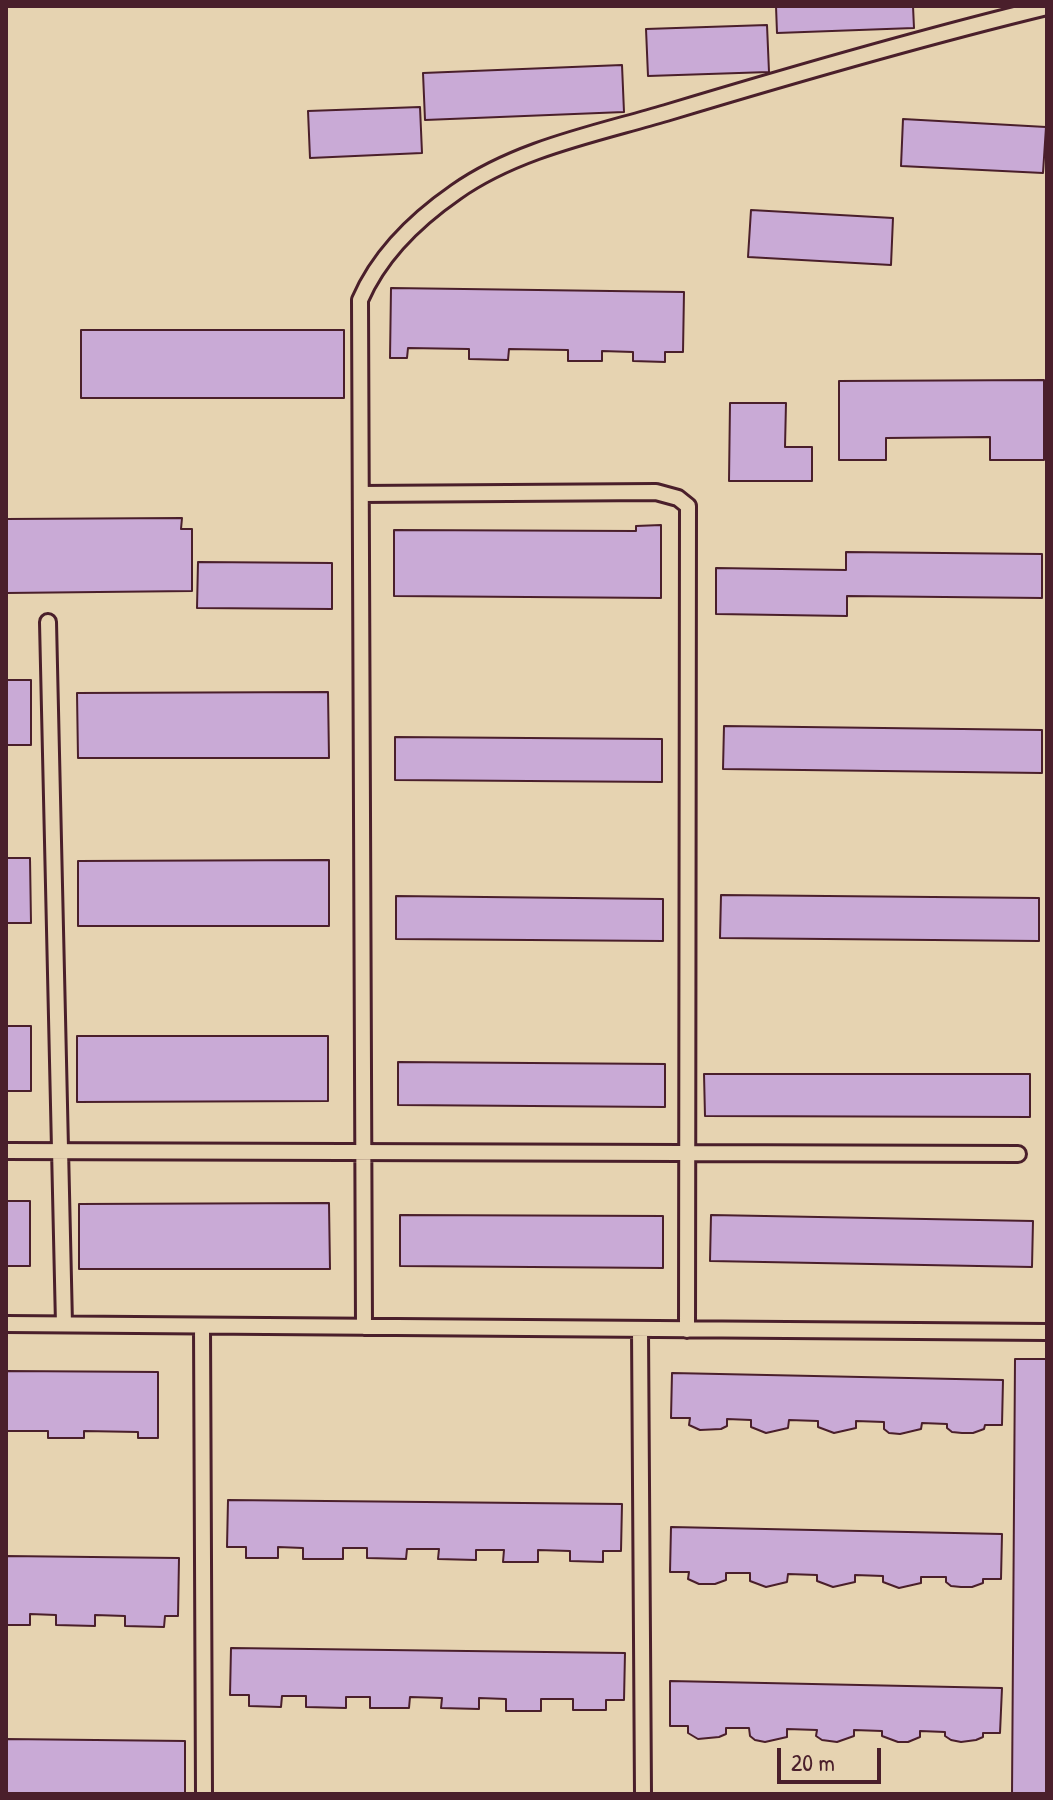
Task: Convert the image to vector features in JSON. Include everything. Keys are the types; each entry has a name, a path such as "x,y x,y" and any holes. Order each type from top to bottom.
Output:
{"lane":[{"path":"364,1327 360,300 369,279 412,227 457,191 526,154 1047,7"},
{"path":"361,494 656,492 678,498 688,506 687,1330"},
{"path":"48,622 64,1324"},
{"path":"6,1151 1018,1154"},
{"path":"6,1324 1047,1332"},
{"path":"202,1326 204,1794"},
{"path":"640,1329 643,1794"}],"building":[{"path":"776,6 913,6 914,28 777,33"},
{"path":"767,25 769,72 648,76 646,29"},
{"path":"622,65 624,112 425,120 423,73"},
{"path":"420,107 422,153 310,158 308,111"},
{"path":"903,119 1046,127 1043,173 901,166"},
{"path":"751,210 893,218 891,265 748,257"},
{"path":"391,288 684,292 683,352 665,352 665,362 633,361 633,352 602,351 602,361 568,361 568,350 509,349 508,360 469,359 469,349 408,348 407,358 390,358"},
{"path":"81,330 344,330 344,398 81,398"},
{"path":"1044,380 1044,460 990,460 990,437 886,438 886,460 839,460 839,381"},
{"path":"730,403 786,403 785,447 812,447 812,481 729,481"},
{"path":"182,518 181,529 192,529 192,591 6,593 6,519"},
{"path":"661,525 661,598 394,596 394,530 636,531 636,526"},
{"path":"846,552 1042,554 1042,598 847,596 847,616 716,614 716,568 846,570"},
{"path":"198,562 332,563 332,609 197,608"},
{"path":"6,680 31,680 31,745 6,745"},
{"path":"328,692 329,758 78,758 77,693"},
{"path":"724,726 1042,730 1042,773 723,769"},
{"path":"395,737 662,739 662,782 395,780"},
{"path":"6,858 30,858 31,923 6,923"},
{"path":"329,860 329,926 78,926 78,861"},
{"path":"721,895 1039,898 1039,941 720,938"},
{"path":"396,896 663,899 663,941 396,939"},
{"path":"6,1026 31,1026 31,1091 6,1091"},
{"path":"77,1036 328,1036 328,1101 77,1102"},
{"path":"398,1062 665,1064 665,1107 398,1105"},
{"path":"704,1074 1030,1074 1030,1117 705,1116"},
{"path":"6,1201 30,1201 30,1266 6,1266"},
{"path":"329,1203 330,1269 79,1269 79,1204"},
{"path":"400,1215 663,1216 663,1268 400,1266"},
{"path":"711,1215 1033,1221 1032,1267 710,1261"},
{"path":"1015,1359 1047,1359 1047,1794 1012,1794"},
{"path":"6,1371 158,1372 158,1438 138,1438 138,1432 84,1431 84,1438 48,1438 48,1431 6,1431"},
{"path":"672,1373 1003,1380 1002,1425 985,1425 984,1429 973,1433 962,1433 952,1432 947,1424 922,1423 921,1429 900,1434 889,1433 884,1429 884,1422 856,1421 856,1428 834,1433 818,1427 818,1421 789,1420 788,1428 766,1433 751,1427 751,1420 727,1419 727,1426 721,1429 700,1430 689,1425 690,1418 671,1418"},
{"path":"228,1500 622,1504 621,1551 603,1551 603,1562 570,1561 570,1551 538,1550 538,1562 503,1562 504,1550 476,1550 476,1560 438,1559 439,1549 407,1549 406,1559 367,1558 367,1548 343,1548 343,1559 303,1559 303,1548 278,1547 278,1558 246,1558 246,1547 227,1547"},
{"path":"671,1527 1002,1534 1001,1579 983,1579 983,1583 972,1587 961,1587 951,1586 946,1582 946,1577 921,1577 921,1583 899,1588 883,1582 883,1576 855,1575 855,1582 833,1587 817,1581 817,1575 788,1574 787,1582 766,1587 750,1581 750,1573 726,1573 726,1580 699,1584 688,1579 689,1572 670,1572"},
{"path":"6,1556 179,1558 178,1616 165,1616 164,1627 125,1626 125,1616 95,1615 95,1626 56,1625 56,1615 30,1614 30,1625 6,1625"},
{"path":"231,1648 625,1653 624,1700 606,1700 606,1710 573,1710 573,1699 541,1699 541,1711 506,1711 506,1699 479,1698 479,1709 441,1708 442,1698 410,1697 409,1708 370,1708 370,1697 346,1697 346,1708 306,1707 306,1696 282,1696 281,1707 249,1706 249,1695 230,1695"},
{"path":"670,1681 1002,1688 1000,1733 983,1733 983,1737 976,1740 961,1742 951,1740 945,1732 920,1731 920,1737 898,1742 882,1736 882,1731 854,1730 854,1736 837,1742 822,1740 816,1736 817,1730 787,1729 787,1737 765,1742 750,1736 749,1728 726,1728 726,1734 719,1737 698,1739 688,1733 688,1726 670,1726"},
{"path":"6,1739 185,1741 185,1794 6,1794"}]}
